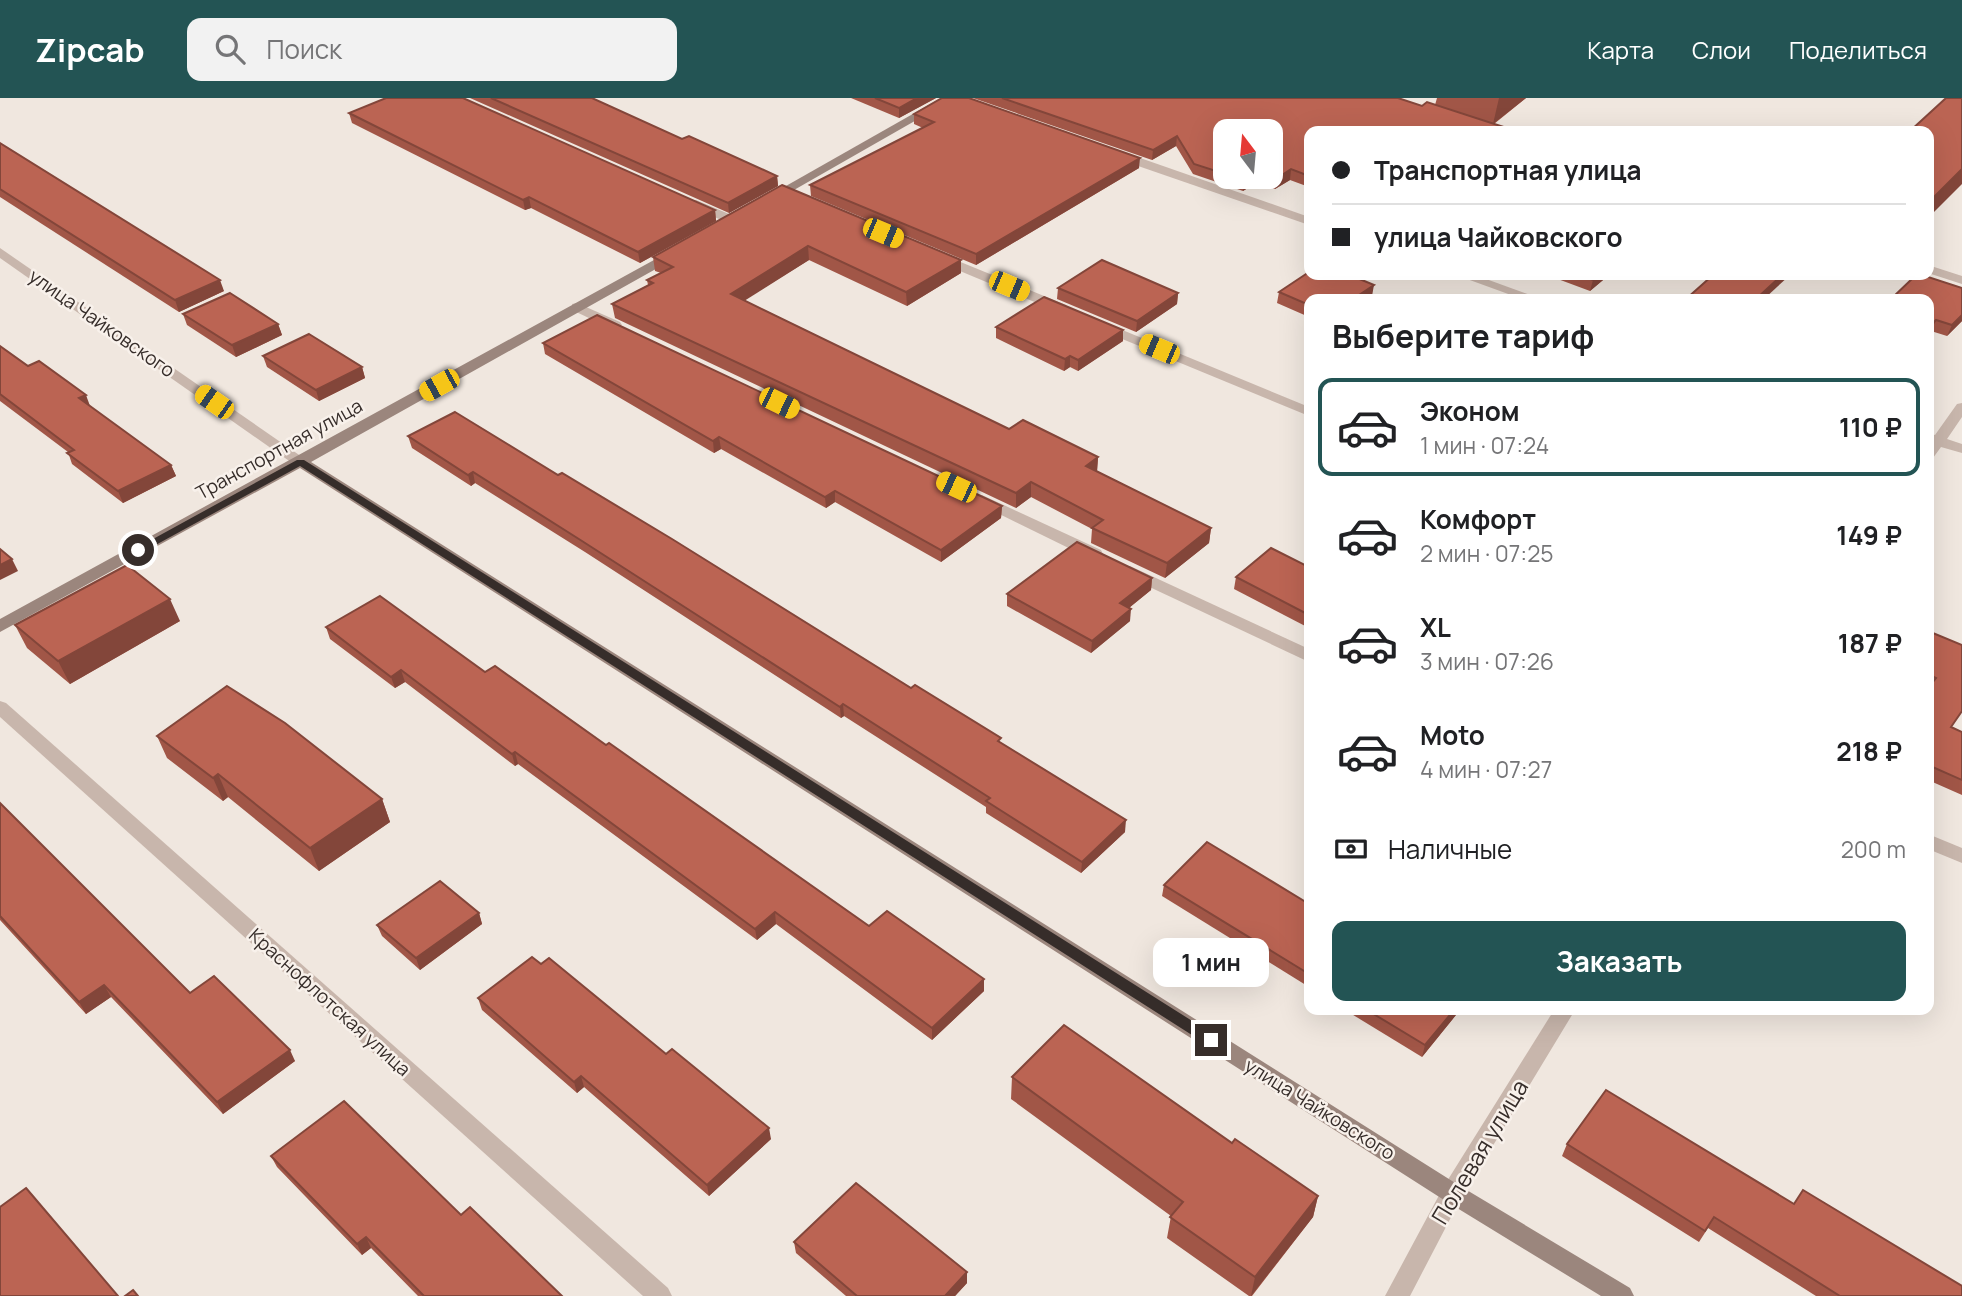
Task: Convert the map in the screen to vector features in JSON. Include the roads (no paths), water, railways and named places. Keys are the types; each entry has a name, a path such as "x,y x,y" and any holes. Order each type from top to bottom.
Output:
{"street":[{"path":"681,198 736,217 790,194 949,98"},
{"path":"954,98 967,103"},
{"path":"1112,153 1304,219"},
{"name":"Транспортная улица","path":"0,626 684,247"},
{"path":"924,251 1304,410"},
{"name":"улица Чайковского","path":"0,252 300,462 1452,1193 1622,1296"},
{"path":"1934,272 1962,280"},
{"path":"1478,280 1519,294"},
{"path":"577,307 628,331"},
{"path":"1934,437 1962,407"},
{"path":"1934,438 1962,449"},
{"path":"968,494 1304,654"},
{"name":"Краснофлотская улица","path":"0,707 660,1296"},
{"path":"1934,844 1962,856"},
{"name":"Полевая улица","path":"1398,1296 1452,1193 1562,1015"}]}
